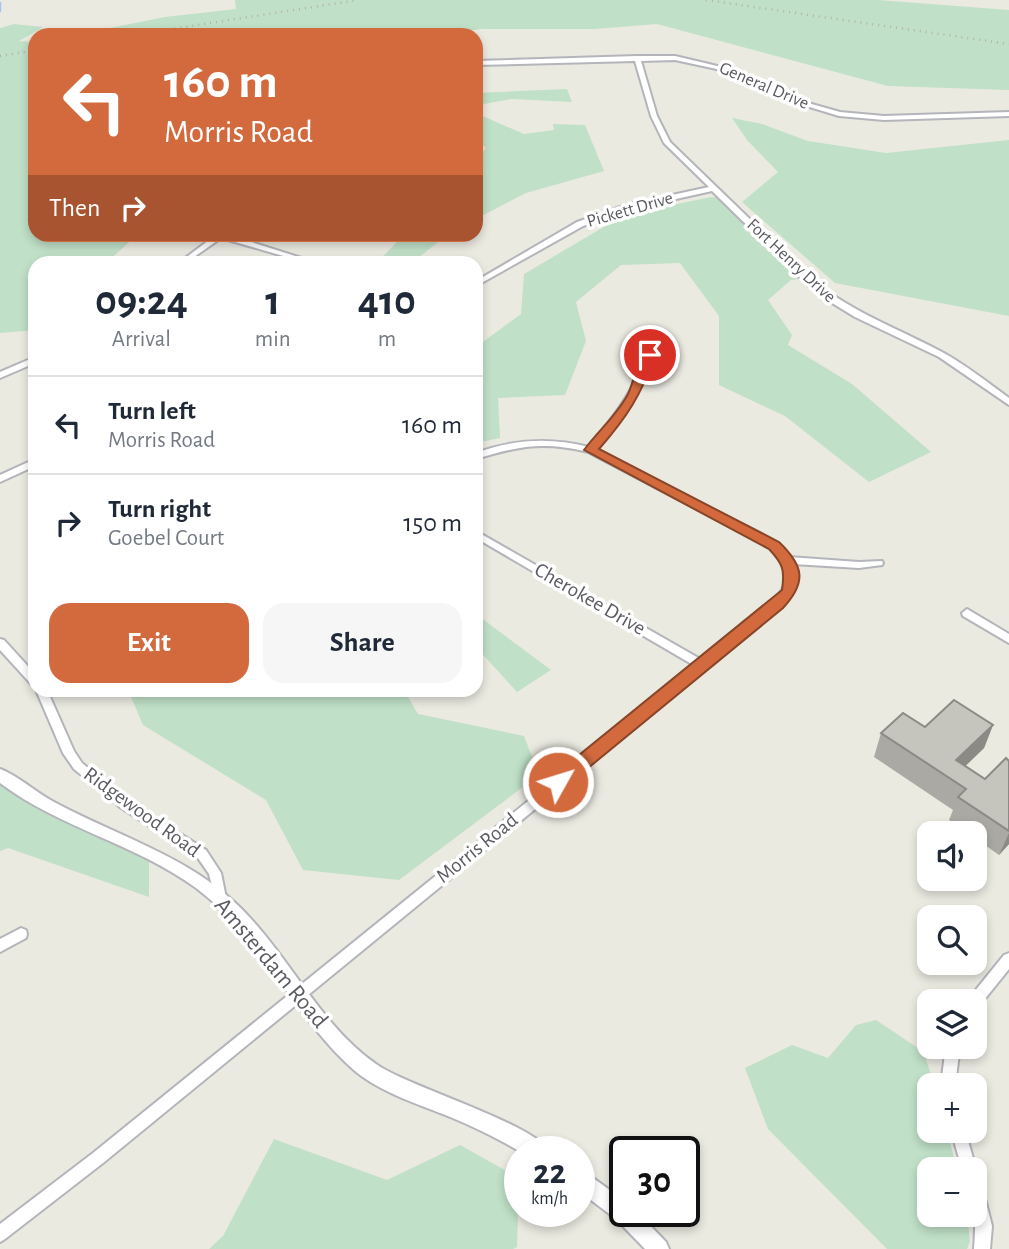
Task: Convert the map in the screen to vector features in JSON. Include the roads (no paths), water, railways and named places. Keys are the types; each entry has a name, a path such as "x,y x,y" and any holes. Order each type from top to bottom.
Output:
{"street":[{"name":"Fort Henry Drive","path":"637,58 660,131 676,153 812,284 835,303 860,318 943,356 1009,402"},
{"name":"General Drive","path":"483,64 675,58 708,64 792,100 839,114 884,118 1009,114"},
{"name":"Pickett Drive","path":"483,280 580,224 629,207 715,188"},
{"path":"192,256 212,242"},
{"path":"245,242 291,256"},
{"path":"591,450 635,393 655,338"},
{"path":"0,375 28,362"},
{"path":"483,454 505,446 566,443 591,450 734,523 774,546 789,560 859,565 878,563"},
{"path":"0,479 28,465"},
{"name":"Cherokee Drive","path":"483,538 702,665"},
{"name":"Morris Road","path":"0,1234 98,1158 778,604 790,591 792,570 789,560"},
{"path":"967,612 1009,639"},
{"path":"0,643 28,673"},
{"name":"Ridgewood Road","path":"45,697 69,753 78,766 124,804 202,854 215,873 220,898"},
{"name":"Amsterdam Road","path":"0,775 46,807 149,853 199,882 220,898 300,993 334,1040 365,1068 506,1136"},
{"path":"0,946 21,934"},
{"path":"985,989 1009,959"},
{"path":"595,1190 623,1212 659,1249"},
{"path":"982,1249 984,1227"}],"waterway":[{"path":"0,3 0,11"}],"railway":[{"path":"178,28 358,0"},
{"path":"706,0 1009,44"},
{"path":"0,56 28,51"}]}
